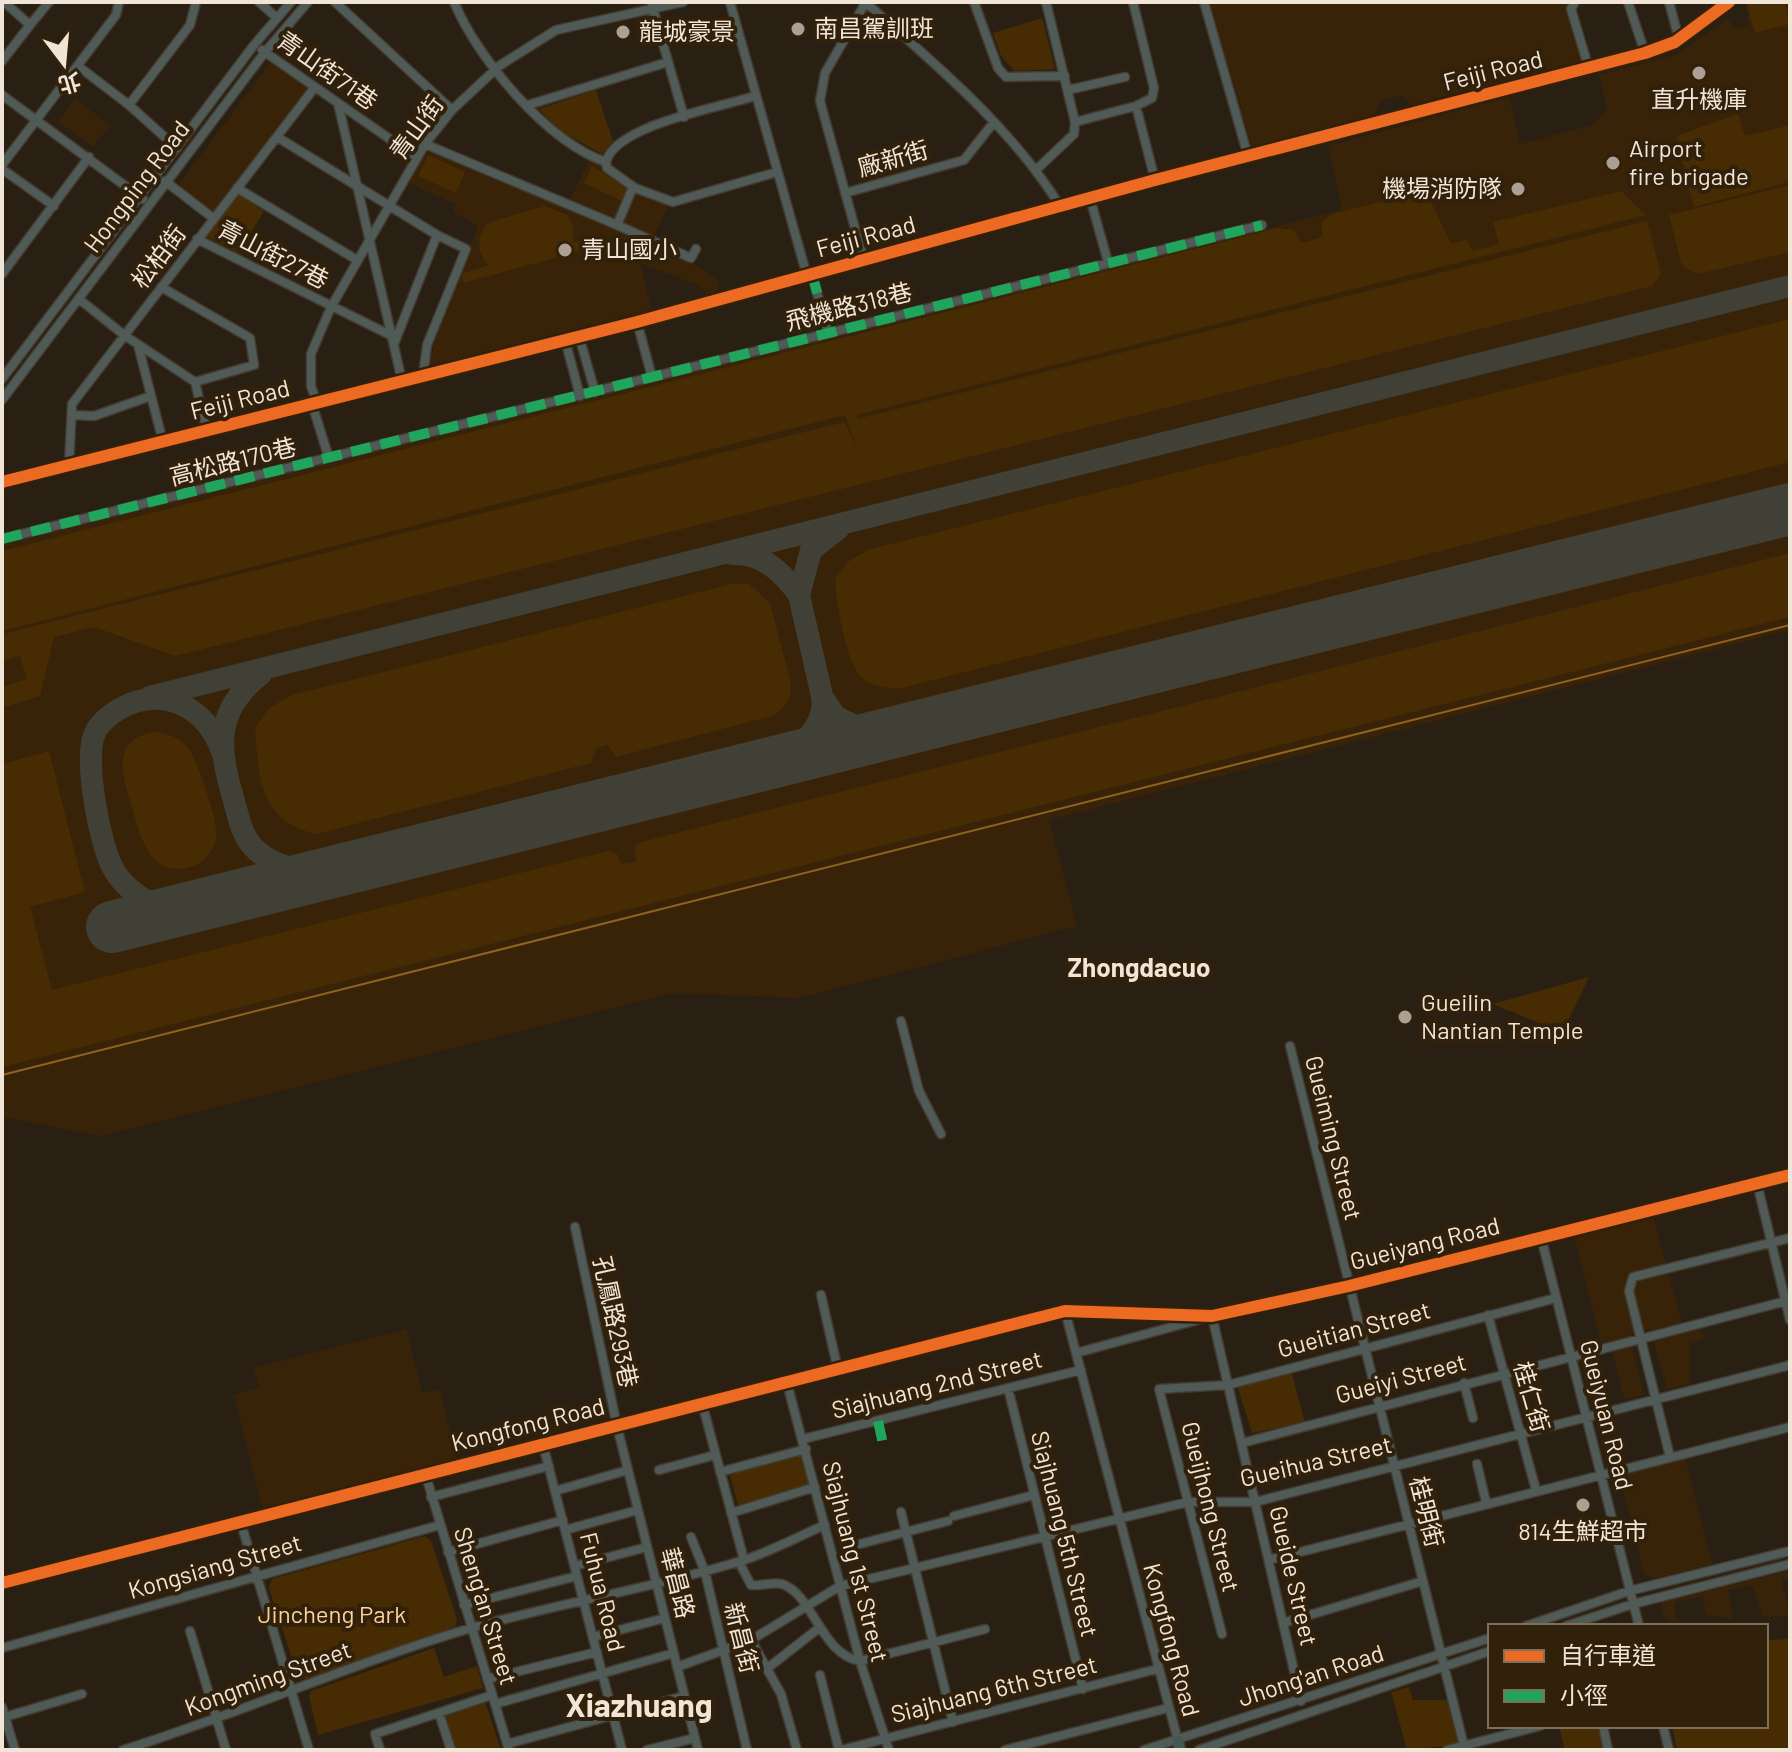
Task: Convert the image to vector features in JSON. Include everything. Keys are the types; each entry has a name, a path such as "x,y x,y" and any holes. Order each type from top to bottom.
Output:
{"street":[{"path":"4,2 30,25"},
{"path":"2,61 49,2"},
{"path":"54,206 2,167 116,15 119,2"},
{"path":"129,105 190,25 196,2"},
{"path":"259,2 277,18"},
{"name":"Hongping Road","path":"2,379 254,45 291,2"},
{"name":"Hongping Road","path":"2,400 165,181 308,2"},
{"path":"335,2 452,110"},
{"path":"454,2 466,29 528,105 558,135 606,162"},
{"name":"青山街","path":"327,452 311,386 311,354 331,307 425,144 452,110 497,68 556,30 652,6 683,2"},
{"path":"730,2 777,172 828,333"},
{"path":"865,2 994,122 1037,169 1060,206"},
{"name":"廠新街","path":"865,2 825,73 820,101 845,193 964,160 994,122"},
{"path":"974,2 998,68 1006,77 1065,76"},
{"path":"1037,169 1074,134 1075,122 1046,2"},
{"path":"1075,122 1136,106 1152,98 1154,88 1133,2"},
{"path":"1204,2 1248,156"},
{"path":"1575,2 1571,9 1589,69"},
{"path":"1628,2 1645,53"},
{"path":"1669,2 1679,39"},
{"path":"1712,2 1716,13"},
{"name":"Feiji Road","path":"2,482 637,322 1155,180 1589,69 1645,53 1679,39 1729,2"},
{"path":"652,6 684,117"},
{"name":"青山街71巷","path":"254,45 417,158"},
{"path":"528,105 668,62"},
{"path":"78,66 129,105 177,148"},
{"path":"1068,90 1125,77"},
{"name":"松柏街","path":"69,465 72,404 315,87"},
{"path":"2,95 149,203"},
{"path":"755,96 626,137 609,152 607,168 633,187 673,202 777,172"},
{"path":"338,103 402,381"},
{"path":"1136,106 1155,180"},
{"path":"277,137 437,235 466,249 427,345 423,376"},
{"path":"425,144 691,258 696,249"},
{"path":"2,274 89,157"},
{"path":"165,181 213,218"},
{"path":"617,225 633,187"},
{"path":"237,188 357,260"},
{"path":"845,193 864,261"},
{"path":"1090,198 1108,262"},
{"name":"飛機路318巷","path":"595,392 1262,225"},
{"path":"393,340 437,235"},
{"name":"青山街27巷","path":"197,239 393,340"},
{"path":"161,287 250,338 254,365 195,382"},
{"path":"79,299 124,335 195,382 207,431"},
{"path":"637,322 652,377"},
{"path":"579,336 595,392"},
{"path":"565,340 580,396"},
{"path":"137,344 163,442"},
{"path":"2,359 11,366"},
{"name":"高松路170巷","path":"2,539 595,392"},
{"path":"72,415 94,416 151,396"},
{"path":"901,1021 919,1091 941,1134"},
{"name":"Gueiming Street","path":"1290,1046 1349,1286"},
{"name":"Gueiyang Road","path":"1065,1311 1212,1316 1349,1286 1790,1175"},
{"path":"1757,1183 1788,1300 1790,1320"},
{"name":"孔鳳路293巷","path":"575,1227 617,1426"},
{"name":"Gueiyuan Road","path":"1541,1237 1638,1624"},
{"path":"1670,1457 1629,1291 1633,1277 1790,1238"},
{"name":"桂明街","path":"1349,1286 1465,1748"},
{"path":"821,1295 838,1370"},
{"name":"Gueitian Street","path":"1159,1389 1228,1385 1556,1298"},
{"name":"Gueiyi Street","path":"1242,1443 1788,1300"},
{"name":"Kongfong Road","path":"2,1583 1065,1311 1179,1746"},
{"name":"桂仁街","path":"1488,1315 1536,1490"},
{"path":"1076,1353 1212,1316"},
{"name":"Gueide Street","path":"1212,1316 1301,1701"},
{"name":"Gueihua Street","path":"677,1667 751,1640 840,1586 1188,1502 1255,1502 1790,1365"},
{"name":"Siajhuang 2nd Street","path":"803,1439 1081,1370"},
{"name":"Siajhuang 1st Street","path":"787,1383 860,1661 889,1750"},
{"path":"1464,1383 1473,1418"},
{"name":"Siajhuang 5th Street","path":"1008,1388 1083,1689"},
{"name":"Gueijhong Street","path":"1159,1389 1222,1634"},
{"path":"702,1403 742,1561"},
{"name":"華昌路","path":"617,1426 698,1750"},
{"path":"1269,1560 1486,1502 1790,1427"},
{"name":"Fuhua Road","path":"543,1445 622,1750"},
{"path":"720,1472 806,1449"},
{"path":"659,1470 715,1455"},
{"path":"1477,1464 1486,1502"},
{"path":"431,1497 549,1466"},
{"path":"555,1491 628,1470"},
{"name":"Sheng'an Street","path":"425,1473 508,1747"},
{"path":"731,1513 815,1487"},
{"path":"856,1545 1034,1495"},
{"path":"565,1530 638,1510"},
{"path":"901,1512 953,1722"},
{"path":"240,1520 309,1750"},
{"path":"448,1552 563,1520"},
{"name":"Kongsiang Street","path":"2,1648 440,1525"},
{"name":"Kongming Street","path":"123,1750 217,1721 291,1690 471,1628 705,1572 742,1561 825,1525"},
{"name":"新昌街","path":"691,1537 705,1572 747,1750"},
{"path":"464,1605 647,1547"},
{"path":"1532,1624 1629,1591 1790,1551"},
{"name":"新昌街","path":"742,1561 751,1585 779,1583 790,1589 819,1628 846,1657 860,1661"},
{"path":"1572,1624 1633,1604 1790,1564"},
{"path":"1283,1623 1423,1581"},
{"path":"593,1637 665,1618"},
{"path":"769,1667 819,1628"},
{"path":"860,1661 985,1629"},
{"path":"190,1631 226,1750"},
{"name":"Jhong'an Road","path":"1144,1750 1179,1746 1301,1701 1488,1639"},
{"name":"新昌街","path":"751,1640 769,1667 781,1694 797,1750"},
{"path":"487,1679 597,1652"},
{"name":"Jhong'an Road","path":"1199,1750 1488,1652"},
{"path":"380,1750 375,1734 439,1713 602,1674 674,1653"},
{"name":"Siajhuang 6th Street","path":"840,1750 1157,1669"},
{"path":"820,1675 840,1750"},
{"path":"5,1717 82,1694"},
{"path":"508,1747 684,1696"},
{"path":"2,1707 15,1750"},
{"path":"1005,1750 1168,1708"},
{"path":"439,1713 451,1750"},
{"path":"1447,1750 1465,1748 1533,1728"},
{"path":"1603,1728 1608,1750"},
{"path":"1664,1728 1669,1750"},
{"path":"647,1750 695,1738"}],"shaded area":[{"path":"1210,2 1567,2 1582,61 1415,107 1402,96 1381,100 1374,117 1252,147"},
{"path":"1746,2 1790,2 1790,630 1049,820 1077,926 800,998 674,993 100,1136 2,1117 2,545 1342,210 1328,146 1509,97 1520,144 1590,126 1608,111 1599,75 1678,54 1727,19 1735,28 1748,25"},
{"path":"274,58 315,87 213,218 175,189"},
{"path":"75,99 110,125 93,147 58,122"},
{"name":"青山國小","path":"428,149 577,210 697,266 718,279 718,293 710,295 698,285 640,263 652,310 429,367 435,339 478,226 453,212 455,204 409,183"},
{"path":"589,160 670,202 652,240 569,202"},
{"path":"1653,1215 1684,1332 1701,1330 1704,1339 1690,1344 1690,1384 1668,1389 1650,1329 1629,1335 1644,1395 1624,1399 1610,1341 1601,1342 1574,1235"},
{"path":"406,1329 422,1392 440,1390 457,1459 263,1510 234,1395 259,1387 254,1368"},
{"path":"1685,1458 1712,1564 1653,1579 1644,1573 1620,1476"},
{"path":"1790,1571 1790,1577 1781,1579 1790,1616 1764,1617 1752,1585 1728,1590 1733,1619 1706,1615 1703,1596 1675,1602 1676,1623 1665,1618 1660,1602"}],"green space":[{"path":"1751,2 1785,2 1790,24 1755,33 1747,5"},
{"path":"1042,18 1055,69 1014,71 1001,56 993,33"},
{"path":"596,90 613,141 602,154 559,130 539,109"},
{"path":"1738,114 1745,136 1790,125 1790,182 1694,207 1676,136"},
{"path":"428,155 465,172 456,193 418,176"},
{"path":"592,166 628,189 622,201 584,183"},
{"path":"1790,185 1790,252 1698,274 1682,266 1669,215"},
{"path":"1621,191 1646,215 857,415 857,419 1647,221 1661,274 1652,286 175,656 94,627 54,637 40,696 2,708 2,682 4,686 27,679 20,656 2,661 2,634 845,422 856,448 845,415 2,631 2,551 1277,228 1293,230 1302,243 1322,237 1322,222 1332,214 1419,192 1432,204 1451,244 1467,240 1472,251 1499,244 1493,222"},
{"path":"236,193 264,211 239,253 204,235"},
{"path":"545,206 567,215 573,226 573,243 599,236 601,245 464,283 461,274 489,265 479,245 487,223"},
{"path":"1790,319 1790,462 898,689 879,686 862,678 846,645 835,579 850,560 871,549"},
{"path":"1790,553 1790,617 2,1067 2,764 49,751 85,892 30,907 52,990 609,851 617,854 621,864 637,861 634,848 641,842"},
{"path":"732,584 749,584 770,603 791,683 787,702 772,716 616,757 608,745 596,748 591,763 316,834 284,820 266,796 258,764 255,728 269,708 292,695"},
{"path":"156,732 178,739 188,748 202,777 216,828 214,845 204,860 180,869 168,868 158,862 143,842 123,774 123,758 129,744 141,735"},
{"path":"1589,977 1562,1033 1493,1004"},
{"path":"1291,1370 1305,1423 1252,1433 1238,1388"},
{"path":"804,1454 813,1488 739,1509 730,1475"},
{"name":"Jincheng Park","path":"425,1536 431,1541 457,1619 455,1627 306,1679 297,1674 269,1588 272,1579"},
{"path":"1790,1639 1790,1750 1677,1750 1672,1728 1768,1728 1768,1640"},
{"path":"434,1648 444,1677 477,1666 483,1688 318,1735 309,1696 311,1691"},
{"path":"1409,1687 1413,1700 1453,1700 1462,1744 1407,1750 1391,1692"},
{"path":"485,1702 501,1750 454,1750 445,1714"},
{"path":"1559,1728 1598,1728 1604,1750 1565,1750"}],"waterway":[{"path":"2,1075 1790,625"}],"taxiway":[{"path":"150,697 1790,286"},
{"path":"839,528 811,550 799,595 822,696 835,716 878,738"},
{"path":"732,554 762,560 786,579 799,595"},
{"path":"261,674 235,702 224,731 225,764 239,821 247,839 263,856 289,867 325,875"},
{"path":"779,763 795,751 816,726 822,696"},
{"path":"187,909 146,900 118,877 103,842 95,802 92,745 97,729 110,715 137,701 153,699 168,700 195,713 206,723 222,752"}],"runway":[{"path":"112,927 1790,509"}],"marked path":[{"path":"2,539 1262,225"},
{"path":"812,274 828,333"},
{"path":"878,1421 883,1444"}],"cycle path":[{"path":"2,482 637,322 1155,180 1645,53 1675,42 1729,2"},
{"path":"2,1583 1065,1311 1212,1316 1349,1286 1790,1175"}],"place":[{"name":"南昌駕訓班","path":"798,29"},
{"name":"龍城豪景","path":"623,32"},
{"name":"直升機庫","path":"1699,73"},
{"name":"Airport fire brigade","path":"1613,163"},
{"name":"機場消防隊","path":"1518,189"},
{"name":"青山國小","path":"565,250"},
{"name":"Gueilin Nantian Temple","path":"1405,1017"},
{"name":"814生鮮超市","path":"1583,1505"}],"district":[{"name":"Zhongdacuo","path":"1139,968"},
{"name":"Xiazhuang","path":"639,1706"}]}
